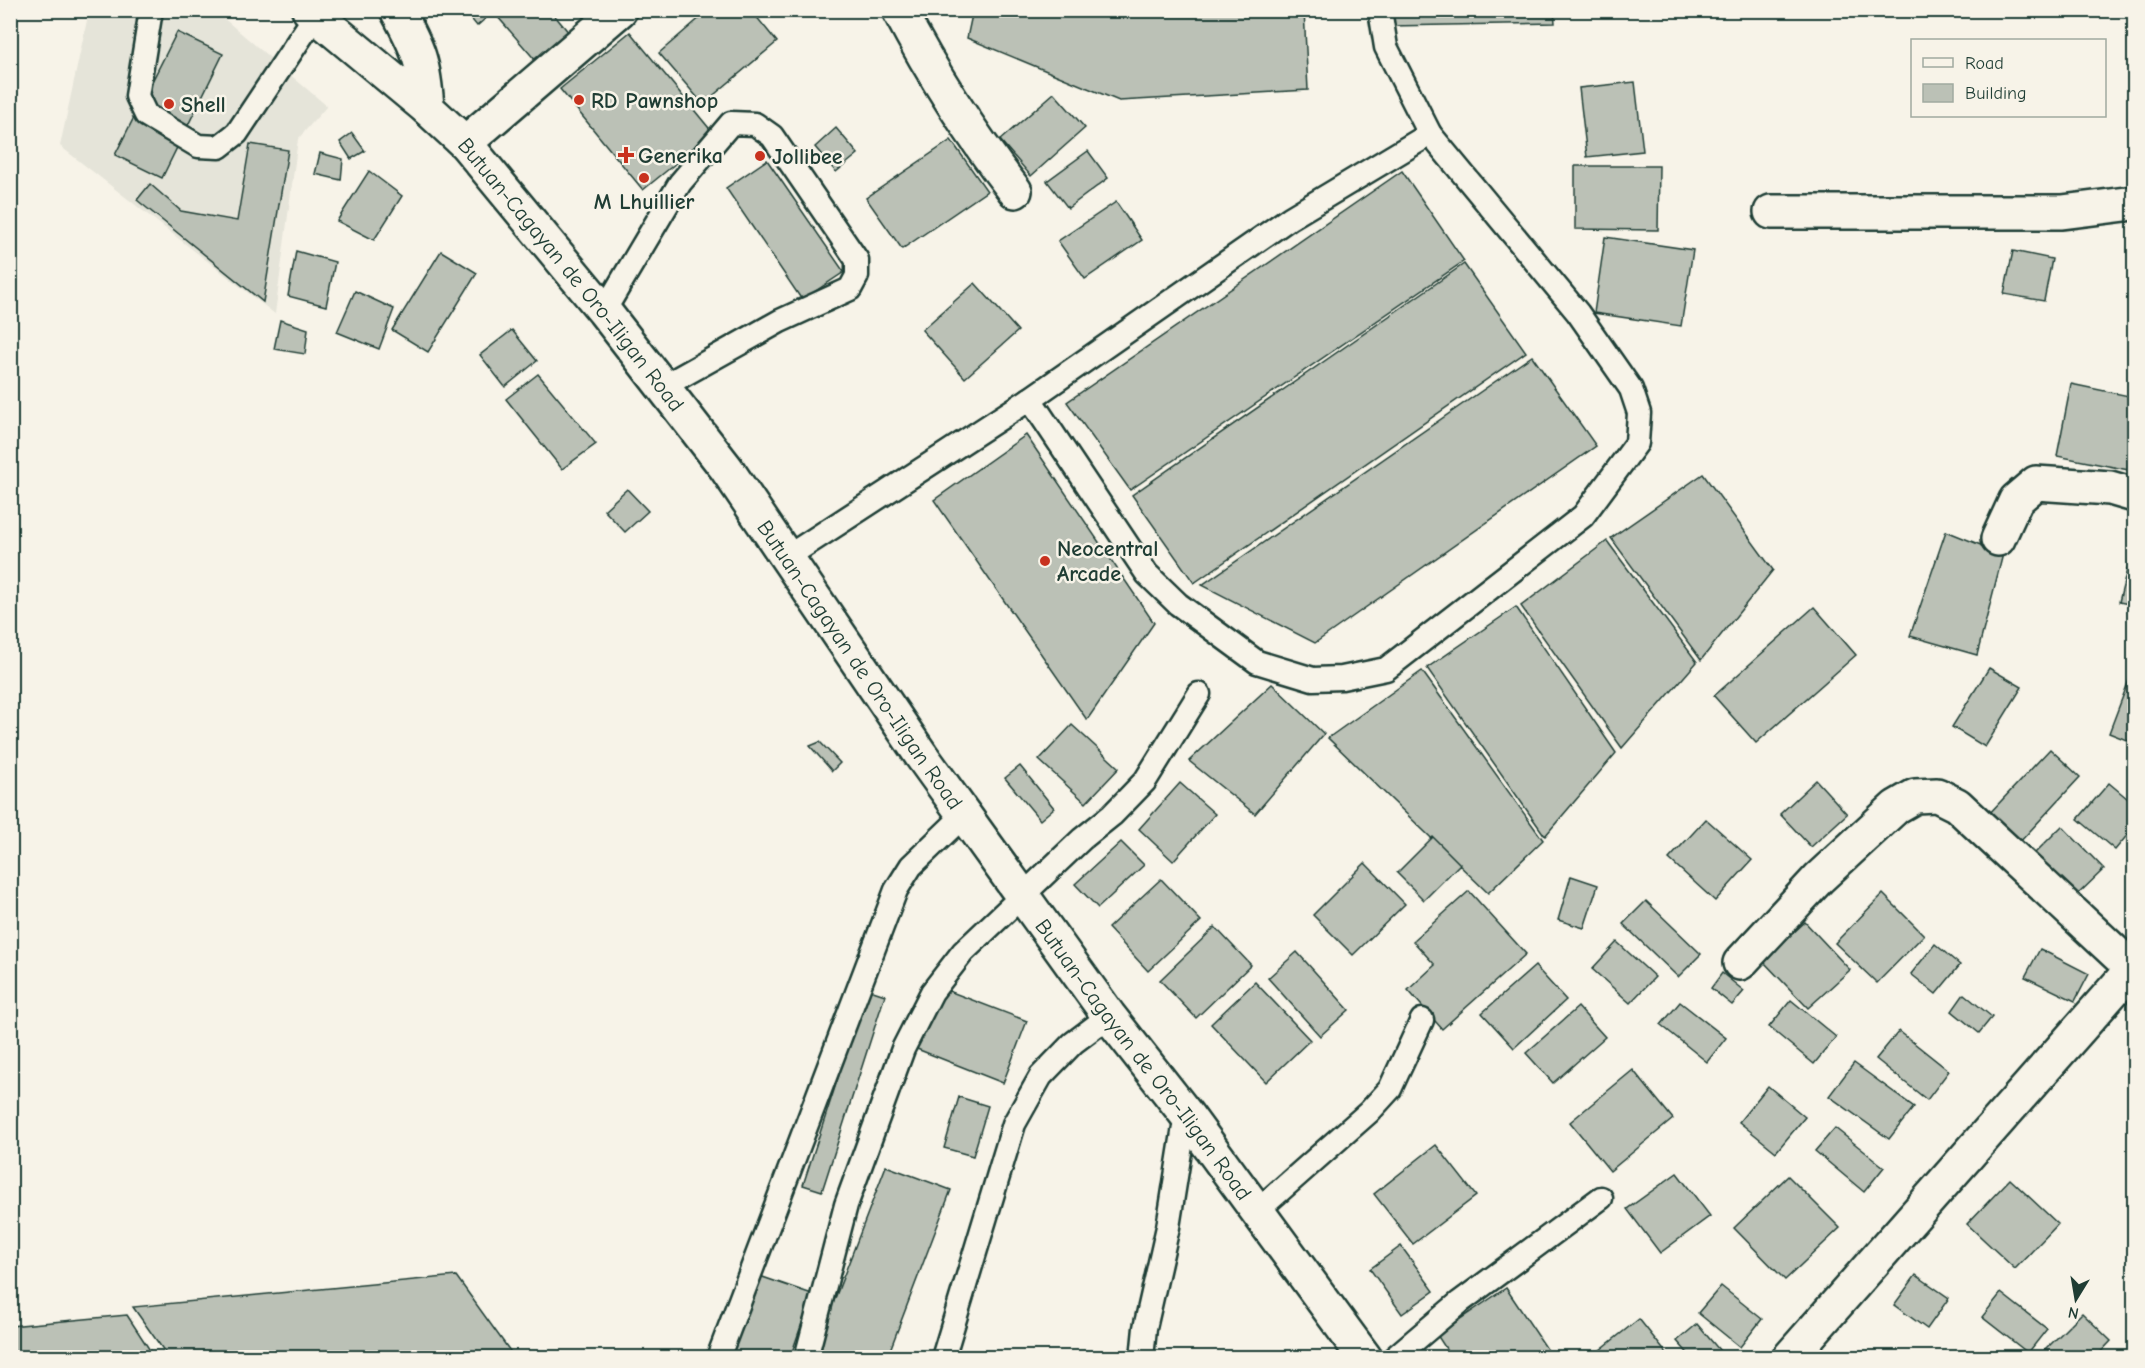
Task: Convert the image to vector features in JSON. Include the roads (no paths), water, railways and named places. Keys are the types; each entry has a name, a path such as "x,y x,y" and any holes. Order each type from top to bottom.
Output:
{"main road":[{"path":"397,10 416,45 424,70 427,108"},
{"path":"465,143 620,10"},
{"path":"899,10 931,71 968,130 1015,191"},
{"name":"Butuan-Cagayan de Oro-Iligan Road","path":"312,13 427,108 465,143 664,386 726,468 921,755 1109,1016 1186,1114 1365,1358"},
{"path":"1771,212 2062,212 2134,203"},
{"path":"1998,539 2016,500 2036,483 2110,488 2134,495"},
{"path":"1740,963 1819,878 1896,807 1915,796 1936,795 1957,805 2134,968 1789,1358"}],"lane":[{"path":"151,10 136,96 146,115 198,146 219,147 237,133 312,13"},
{"path":"1030,399 1147,574 1178,604 1257,662 1312,679 1342,678 1386,669 1583,516 1637,443 1639,413 1630,389 1578,313 1430,134 1386,47 1380,10"},
{"path":"604,311 680,183 730,123 755,123 772,136 857,260 857,276 850,289 780,321 664,386"},
{"path":"787,557 1030,399 1290,218 1430,134"},
{"path":"806,1358 846,1205 903,1049 932,992 963,952 1082,838 1112,815 1145,781 1199,694"},
{"path":"718,1358 896,890 910,866 965,814"},
{"path":"943,1358 1014,1124 1041,1076 1073,1043 1109,1016"},
{"path":"1257,1211 1369,1112 1390,1089 1422,1020"},
{"path":"1142,1358 1168,1227 1186,1114"},
{"path":"1394,1358 1460,1302 1601,1198"}],"place":[{"name":"RD Pawnshop","path":"579,100"},
{"name":"Shell","path":"169,104"},
{"name":"Generika","path":"626,155"},
{"name":"Jollibee","path":"760,156"},
{"name":"M Lhuillier","path":"644,178"},
{"name":"Neocentral Arcade","path":"1045,561"}]}
